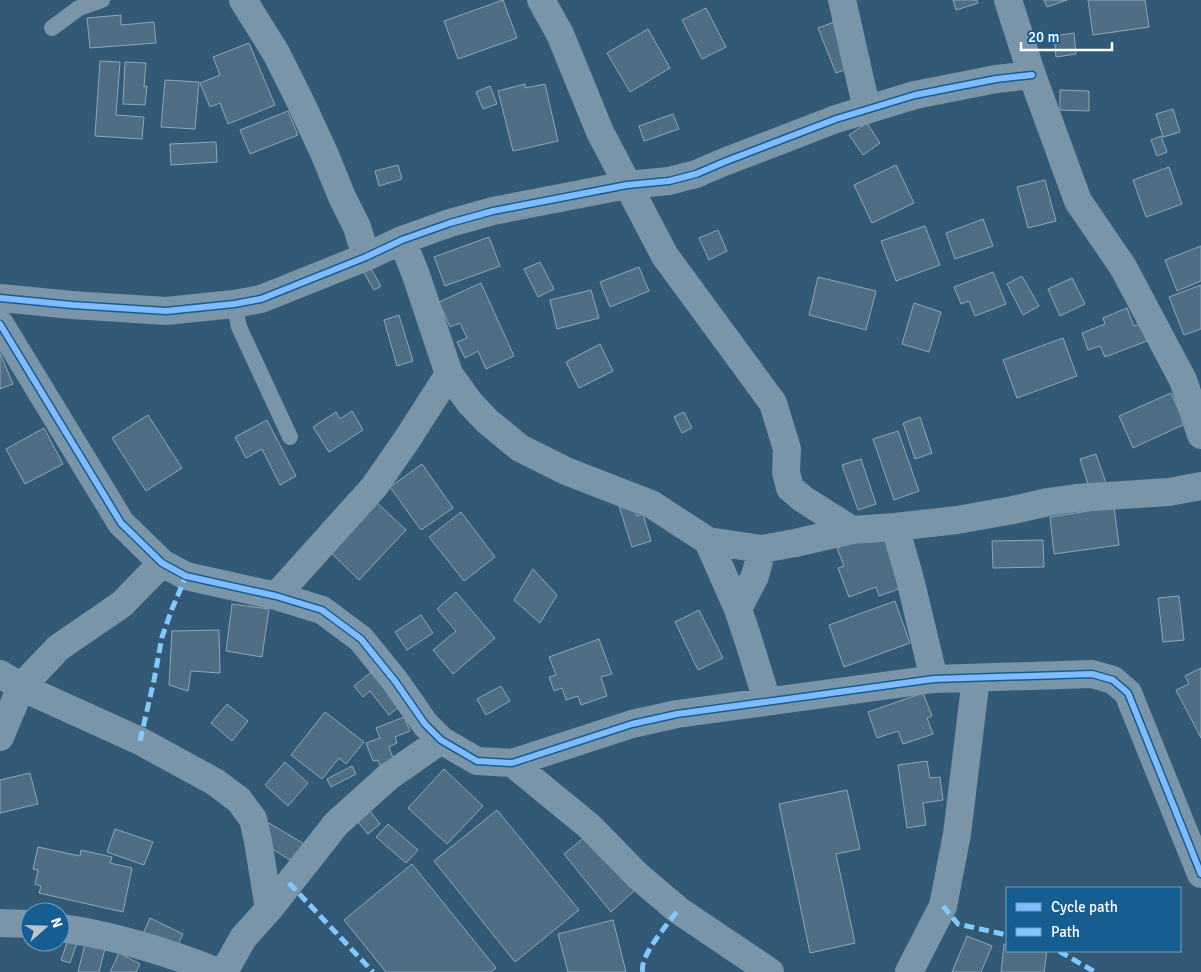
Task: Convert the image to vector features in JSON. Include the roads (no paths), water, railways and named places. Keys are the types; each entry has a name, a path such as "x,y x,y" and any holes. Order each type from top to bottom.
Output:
{"street":[{"path":"243,0 276,53 300,101 357,227 366,257"},
{"path":"541,0 560,34 600,132 665,256 773,403 787,449 786,472 790,488 803,499 852,530"},
{"path":"842,0 867,110"},
{"path":"1008,0 1032,75 1078,202 1124,267 1183,380 1201,435"},
{"path":"0,298 72,306 166,311 261,300 366,257 402,240 450,223 493,211 627,185 669,181 696,174 820,125 915,95 996,79 1032,75"},
{"path":"402,240 416,275 449,374 470,403 487,421 520,448 566,471 651,504 708,541 762,549 852,530 895,527 976,516 1067,499 1160,493 1201,486"},
{"path":"0,324 121,523 162,562 186,576 276,596 322,610 361,640 395,681 425,724 441,740 477,761 512,764 632,724 677,714 934,679 1092,674 1113,680 1128,693 1201,874"},
{"path":"276,596 374,487 449,374"},
{"path":"895,527 910,578 934,679"},
{"path":"708,541 738,609 767,702"},
{"path":"738,609 755,576 762,549"},
{"path":"0,737 10,681 122,604 162,562"},
{"path":"909,972 943,906 957,834 976,678"},
{"path":"10,681 140,741 215,782 239,800 253,819 269,908"},
{"path":"224,972 243,938 336,824 388,777 441,740"},
{"path":"512,764 588,826 638,876 678,910 770,972"},
{"path":"0,923 20,924"},
{"path":"70,929 141,946 218,972"}],"lane":[{"path":"52,28 79,8 102,0"},
{"path":"234,304 239,326 290,437"}]}
